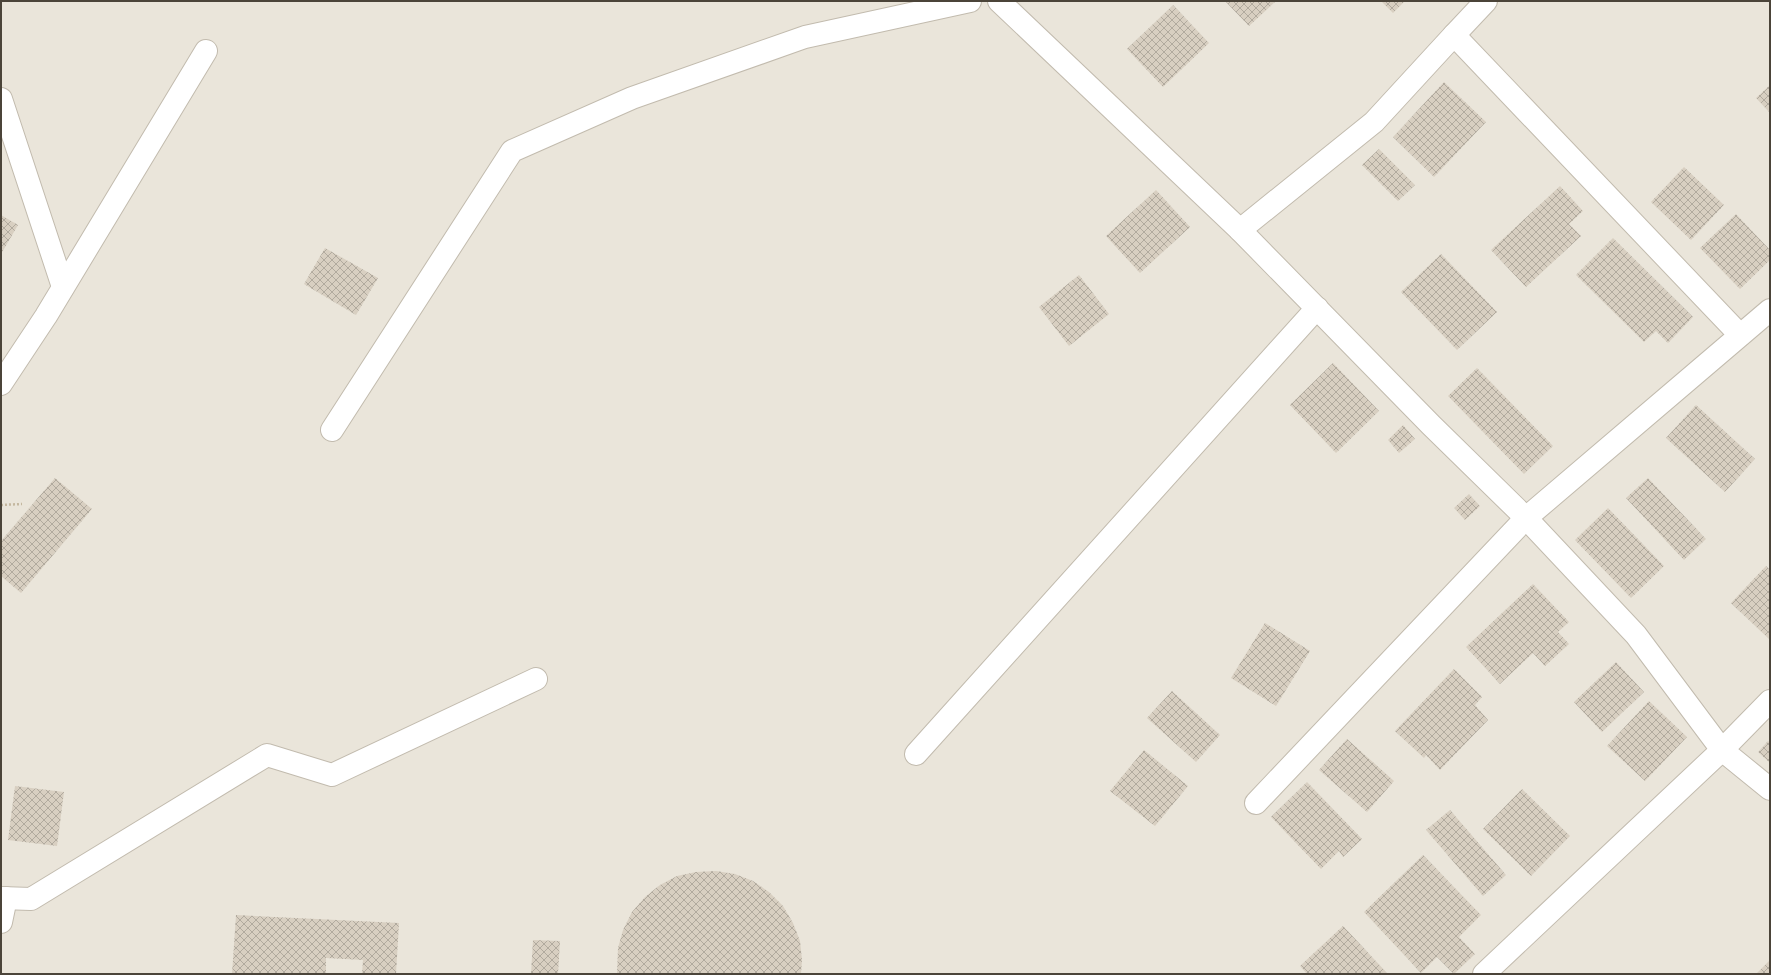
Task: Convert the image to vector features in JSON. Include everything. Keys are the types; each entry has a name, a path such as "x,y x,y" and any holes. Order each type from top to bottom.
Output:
{"street":[{"path":"332,430 512,151 632,98 805,37 970,1"},
{"path":"999,1 1240,230 1431,425 1526,518 1636,635 1722,750 1770,789"},
{"path":"1240,230 1374,122 1486,1"},
{"path":"1454,36 1740,336"},
{"path":"1,384 46,316 206,51"},
{"path":"1,99 63,287"},
{"path":"916,754 1317,308"},
{"path":"1256,803 1526,518 1770,310"},
{"path":"1,922 3,898 31,899 267,755 332,776 536,679"},
{"path":"1484,974 1722,750 1770,701"}],"path":[{"path":"1,505 22,504"}],"shaded area":[{"path":"1,1 1770,1 1770,974 1,974"}],"building":[{"path":"1225,1 1276,1 1249,26"},
{"path":"1381,1 1405,1 1393,13"},
{"path":"1173,5 1209,43 1163,87 1127,49"},
{"path":"1444,82 1486,122 1434,177 1393,137"},
{"path":"1770,85 1770,113 1756,98"},
{"path":"1379,149 1415,185 1398,201 1362,165"},
{"path":"1684,167 1724,205 1691,240 1651,202"},
{"path":"1560,186 1583,211 1569,224 1581,236 1526,287 1491,250"},
{"path":"1156,190 1190,227 1140,273 1106,236"},
{"path":"1736,214 1770,250 1770,260 1740,289 1700,248"},
{"path":"1,215 18,225 1,254"},
{"path":"1613,238 1693,317 1668,343 1656,331 1644,342 1576,275"},
{"path":"325,248 378,278 356,315 304,284"},
{"path":"1441,254 1497,312 1457,350 1401,292"},
{"path":"1079,275 1109,314 1069,346 1039,307"},
{"path":"1333,363 1379,411 1336,453 1290,405"},
{"path":"1477,368 1553,446 1524,474 1448,396"},
{"path":"1696,405 1755,459 1725,492 1666,438"},
{"path":"1403,425 1415,439 1399,453 1388,440"},
{"path":"55,478 92,509 21,593 1,576 1,541"},
{"path":"1648,478 1706,539 1684,560 1626,498"},
{"path":"1469,494 1480,506 1465,520 1454,508"},
{"path":"1608,508 1664,566 1631,598 1575,540"},
{"path":"1766,566 1770,570 1770,640 1731,603"},
{"path":"1533,584 1569,622 1558,632 1569,644 1545,666 1533,653 1500,684 1466,647"},
{"path":"1265,623 1310,651 1276,706 1231,678"},
{"path":"1616,662 1644,692 1602,732 1574,702"},
{"path":"1454,669 1482,697 1475,705 1488,720 1440,770 1426,755 1424,758 1395,731"},
{"path":"1172,691 1220,735 1196,762 1147,718"},
{"path":"1649,701 1687,737 1645,781 1607,746"},
{"path":"1347,739 1394,781 1367,812 1319,770"},
{"path":"1768,741 1770,743 1770,763 1758,752"},
{"path":"1144,750 1188,786 1155,826 1110,791"},
{"path":"1307,782 1362,839 1343,857 1339,851 1321,869 1271,817"},
{"path":"15,786 64,792 57,846 8,840"},
{"path":"1522,789 1570,836 1531,876 1483,829"},
{"path":"1450,810 1506,875 1483,896 1426,830"},
{"path":"1423,855 1481,915 1459,937 1475,954 1454,974 1437,957 1421,973 1364,912"},
{"path":"716,871 735,874 753,881 769,892 783,906 793,923 800,941 802,960 801,974 617,974 618,948 623,930 632,912 645,897 660,885 677,876 696,872"},
{"path":"236,915 399,923 396,974 362,974 363,960 326,958 326,974 232,974"},
{"path":"1343,926 1388,974 1307,974 1300,966"},
{"path":"533,940 560,941 558,974 531,974"},
{"path":"1770,960 1770,974 1756,974"}]}
